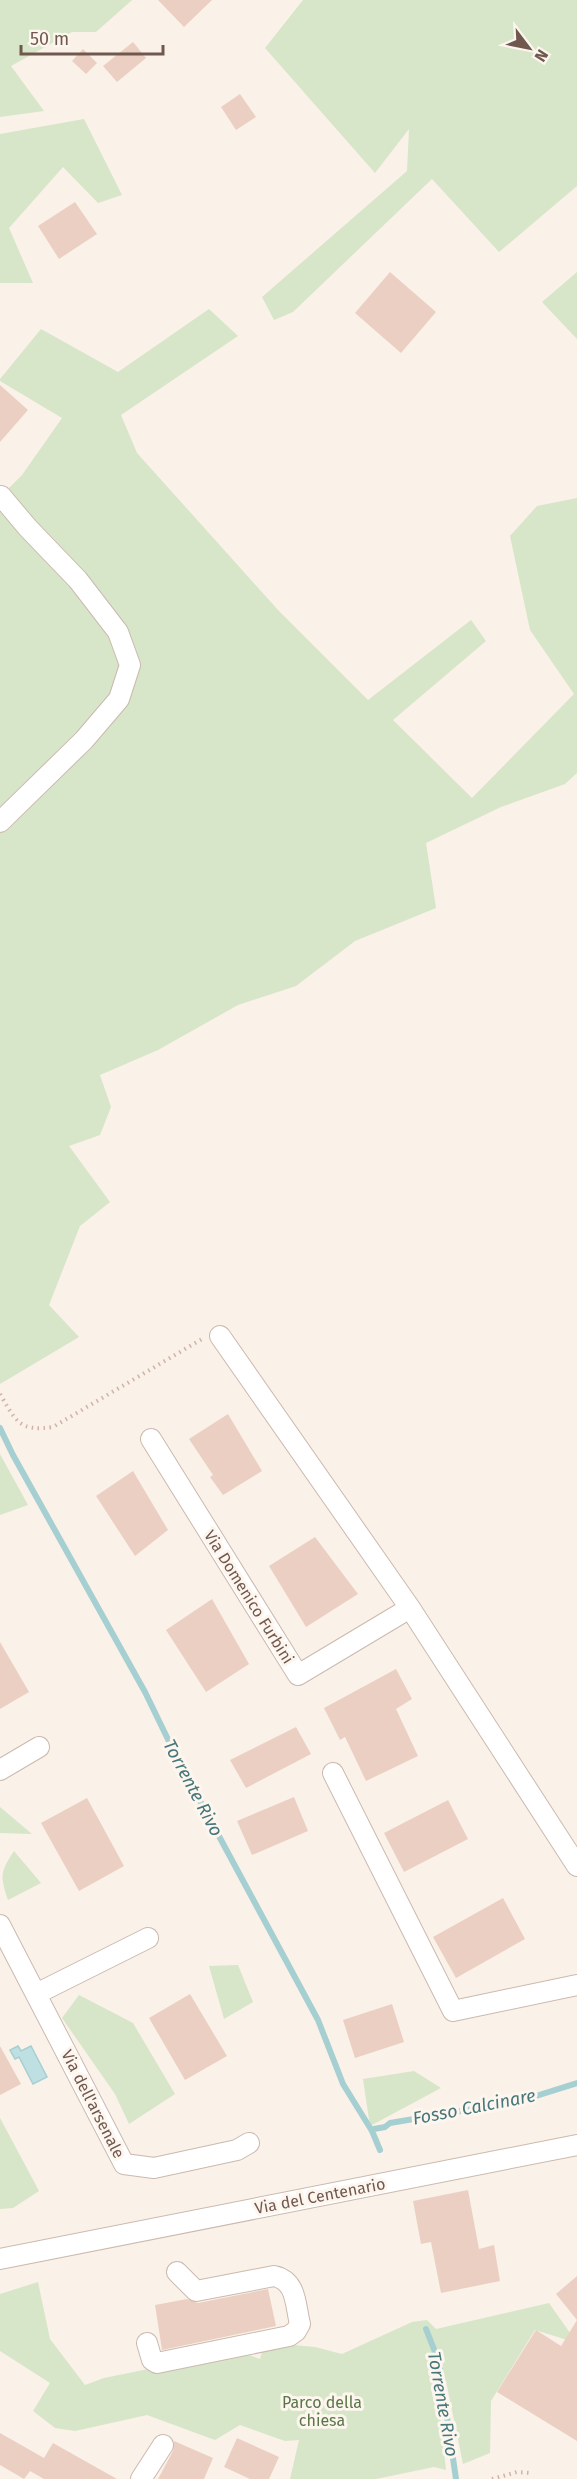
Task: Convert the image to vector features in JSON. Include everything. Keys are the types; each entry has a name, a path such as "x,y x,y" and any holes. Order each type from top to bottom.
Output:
{"street":[{"path":"0,822 84,740 119,699 130,665 118,632 78,580 1,496"},
{"path":"220,1336 410,1608 577,1866"},
{"name":"Via Domenico Furbini","path":"151,1439 298,1675 410,1608"},
{"path":"0,1770 39,1747"},
{"path":"333,1773 453,2011 577,1985"},
{"name":"Via dell'arsenale","path":"0,1925 124,2164 154,2168 237,2150 249,2143"},
{"path":"36,1994 148,1938"},
{"name":"Via del Centenario","path":"63,2247 577,2145"},
{"path":"0,2249 63,2247"},
{"path":"0,2259 63,2247"},
{"path":"147,2343 152,2360 157,2363 289,2336 300,2324 291,2285 284,2278 274,2276 195,2291 177,2272"},
{"path":"141,2479 163,2445"}],"path":[{"path":"0,1394 16,1420 25,1428 37,1429 52,1426 205,1336 220,1336"},
{"path":"492,2479 517,2472 531,2472"}],"green space":[{"path":"0,0 132,0 96,32 72,32 11,66 44,111 0,117"},
{"path":"303,0 577,0 577,186 499,252 432,179 293,312 274,320 262,297 407,171 409,129 375,173 265,48"},
{"path":"84,119 122,195 98,203 63,167 9,228 33,283 0,283 0,134"},
{"path":"577,272 577,339 542,302"},
{"path":"209,309 238,336 121,415 137,453 278,610 368,700 471,620 486,641 393,720 472,798 574,694 530,630 510,536 537,506 577,498 577,773 565,784 501,807 426,843 436,908 355,941 296,986 238,1005 158,1050 100,1075 111,1107 100,1135 69,1146 110,1202 80,1226 49,1305 79,1337 0,1384 0,497 22,475 62,418 0,379 41,329 118,372"},
{"path":"0,1454 28,1505 0,1515"},
{"path":"0,1807 32,1834 0,1833"},
{"path":"14,1851 41,1883 8,1900 3,1874"},
{"path":"238,1965 253,2002 224,2019 209,1966"},
{"path":"79,1995 133,2023 175,2094 129,2124 115,2094 62,2018"},
{"path":"414,2071 441,2088 370,2126 363,2079"},
{"path":"0,2118 39,2191 13,2208 0,2209"},
{"name":"Parco della chiesa","path":"38,2282 50,2339 85,2385 104,2378 237,2351 260,2359 262,2352 293,2345 315,2347 342,2354 412,2322 427,2320 436,2329 549,2303 577,2343 535,2330 491,2401 490,2453 463,2464 446,2381 437,2384 446,2470 434,2467 376,2479 290,2479 299,2440 285,2441 240,2425 215,2440 147,2415 75,2431 55,2428 33,2411 50,2383 0,2351 0,2294"}],"water":[{"path":"18,2046 21,2051 31,2046 47,2077 33,2084 19,2057 15,2059 10,2050"}],"building":[{"path":"158,0 212,0 184,27"},
{"path":"133,42 146,58 117,82 103,66"},
{"path":"83,49 97,63 86,74 72,61"},
{"path":"240,94 256,117 236,130 221,107"},
{"path":"75,202 97,234 59,259 38,226"},
{"path":"390,272 436,312 401,353 355,313"},
{"path":"0,385 28,410 0,442"},
{"path":"228,1414 262,1471 223,1495 210,1477 213,1475 189,1439"},
{"path":"133,1471 168,1530 135,1556 96,1496"},
{"path":"315,1537 358,1594 306,1627 269,1566"},
{"path":"212,1599 249,1664 206,1692 166,1630"},
{"path":"0,1642 29,1692 0,1709"},
{"path":"396,1669 412,1699 396,1709 418,1756 366,1781 345,1737 340,1740 324,1708"},
{"path":"296,1727 311,1754 246,1788 230,1760"},
{"path":"294,1797 308,1831 252,1855 237,1821"},
{"path":"87,1798 124,1866 79,1891 41,1823"},
{"path":"448,1800 468,1839 404,1872 384,1833"},
{"path":"503,1898 525,1939 456,1978 433,1937"},
{"path":"190,1994 227,2056 185,2080 149,2018"},
{"path":"392,2004 404,2042 355,2058 343,2020"},
{"path":"0,2046 21,2084 0,2095"},
{"path":"468,2190 479,2249 494,2245 500,2281 441,2293 431,2242 421,2244 413,2201"},
{"path":"577,2276 577,2320 556,2294"},
{"path":"268,2289 276,2326 162,2350 155,2305 187,2299 198,2303"},
{"path":"577,2320 577,2441 497,2392 536,2330 561,2346"},
{"path":"0,2433 44,2458 53,2443 117,2479 44,2479 30,2471 24,2479 0,2465"},
{"path":"237,2438 279,2457 269,2479 250,2479 224,2467"},
{"path":"174,2441 213,2458 204,2479 158,2479 173,2451"}],"waterway":[{"name":"Torrente Rivo","path":"0,1428 145,1692 178,1760 318,2020 343,2084 372,2131 380,2150"},
{"name":"Fosso Calcinare","path":"372,2131 390,2123 520,2101 577,2083"},
{"name":"Torrente Rivo","path":"426,2329 439,2362 456,2479"}]}
